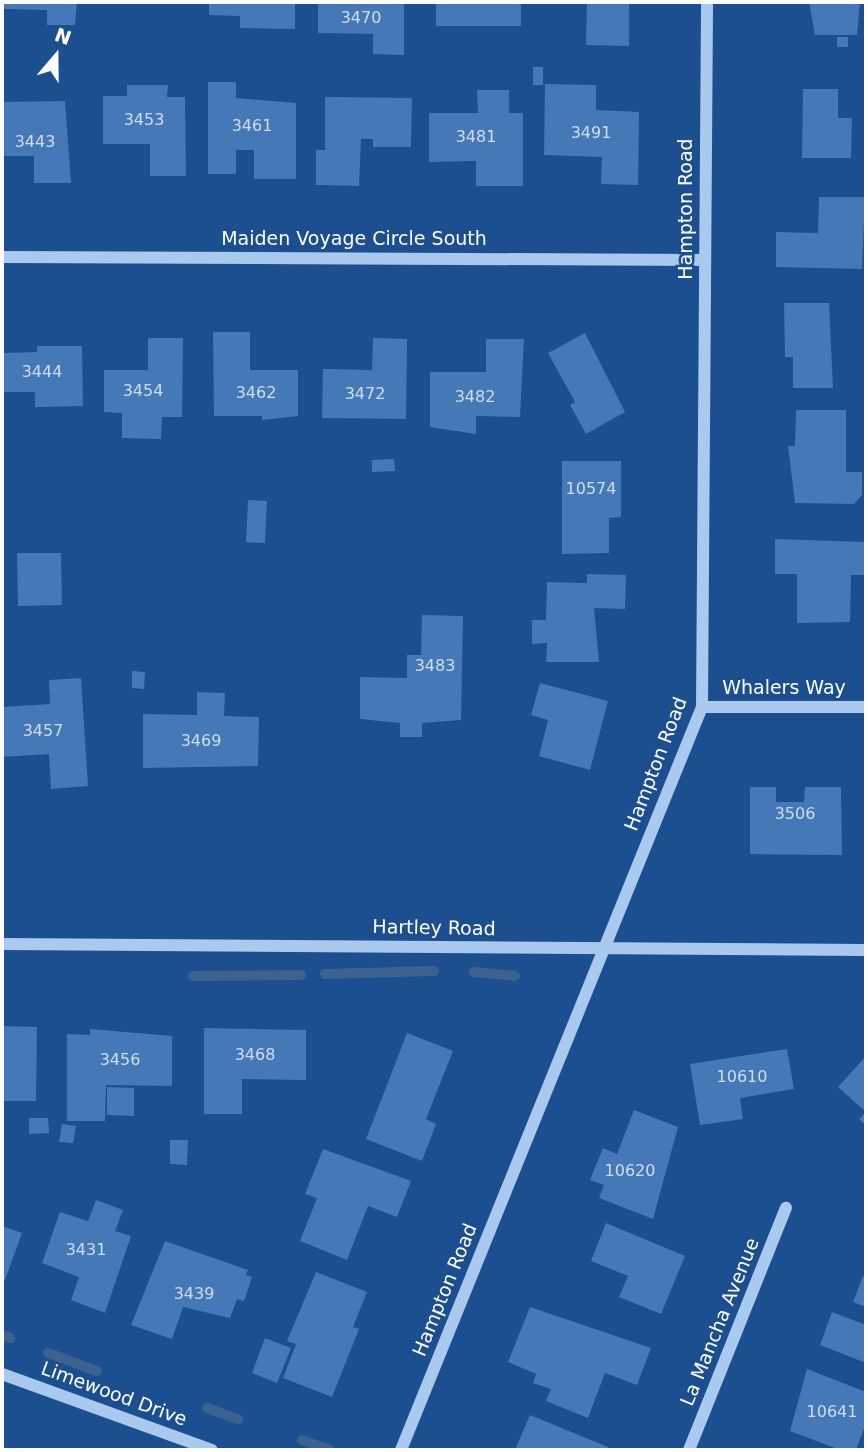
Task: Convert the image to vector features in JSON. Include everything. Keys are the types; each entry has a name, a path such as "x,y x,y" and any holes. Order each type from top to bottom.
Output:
{"street":[{"name":"Hampton Road","path":"401,1450 702,707 707,2"},
{"name":"Maiden Voyage Circle South","path":"2,257 705,260"},
{"name":"Whalers Way","path":"702,707 866,707"},
{"name":"Hartley Road","path":"2,944 866,950"},
{"name":"La Mancha Avenue","path":"690,1450 786,1208"},
{"name":"Limewood Drive","path":"2,1374 212,1450"}],"building":[{"path":"2,2 77,2 75,25 47,25 47,10 2,9"},
{"path":"209,2 295,2 295,29 240,28 240,16 209,15"},
{"path":"318,2 404,2 404,55 373,54 373,34 318,33"},
{"path":"436,2 521,2 521,26 436,26"},
{"path":"587,2 629,2 629,46 586,45"},
{"path":"809,2 860,2 857,35 815,35"},
{"path":"837,37 848,37 848,47 837,47"},
{"path":"533,67 543,67 543,85 533,85"},
{"path":"208,82 236,82 236,98 296,103 296,179 254,179 254,150 236,150 236,174 208,174"},
{"path":"545,84 596,85 596,110 639,112 638,185 601,184 602,157 544,155"},
{"path":"127,85 168,85 167,97 185,97 186,176 150,176 150,144 103,144 103,96 127,96"},
{"path":"803,89 838,89 838,118 852,118 851,158 802,158"},
{"path":"477,90 509,90 509,113 523,113 523,186 476,186 476,161 429,162 429,113 478,113"},
{"path":"325,97 412,98 411,147 373,147 373,139 361,139 359,186 316,185 316,150 325,150"},
{"path":"65,101 71,183 34,183 34,156 2,156 2,102"},
{"path":"819,197 865,197 862,269 776,267 776,232 818,233"},
{"path":"784,303 829,303 833,388 793,388 793,357 785,357"},
{"path":"213,332 250,332 250,370 298,370 298,416 262,420 262,416 214,416"},
{"path":"585,333 625,412 586,434 570,405 575,402 548,353"},
{"path":"148,338 183,338 182,417 162,417 161,439 122,438 122,413 104,412 104,370 148,370"},
{"path":"373,338 407,339 406,419 322,418 323,369 372,370"},
{"path":"486,339 524,339 520,417 476,416 476,434 430,427 430,372 486,372"},
{"path":"37,346 82,346 83,406 35,407 35,392 2,392 2,353 37,352"},
{"path":"796,410 846,410 846,472 862,472 862,495 854,504 795,503 788,446 795,446"},
{"path":"394,459 395,471 372,472 372,460"},
{"path":"562,461 621,461 621,517 609,518 609,553 562,554"},
{"path":"248,500 267,501 265,543 246,542"},
{"path":"775,539 866,542 866,575 851,575 850,622 797,623 797,574 775,574"},
{"path":"17,553 61,553 62,605 18,606"},
{"path":"587,574 626,575 625,609 594,608 599,662 546,662 547,643 532,644 532,620 546,620 547,582 587,583"},
{"path":"422,615 463,616 461,720 422,723 422,737 400,737 400,723 360,719 360,677 407,678 407,655 421,655"},
{"path":"132,671 145,672 144,689 132,688"},
{"path":"81,678 88,786 51,789 49,754 2,757 2,707 50,704 49,680"},
{"path":"540,683 608,701 590,770 539,756 548,720 531,715"},
{"path":"197,692 225,693 224,716 259,717 258,766 143,768 143,714 197,715"},
{"path":"750,787 776,787 776,802 804,802 805,787 841,787 842,855 750,854"},
{"path":"2,1026 37,1027 36,1101 2,1101"},
{"path":"204,1028 306,1030 306,1080 242,1079 242,1114 204,1114"},
{"path":"90,1029 172,1036 172,1086 106,1085 105,1121 67,1121 67,1034 90,1035"},
{"path":"407,1033 453,1051 426,1119 436,1124 422,1161 366,1139"},
{"path":"787,1049 794,1089 740,1098 743,1119 700,1125 690,1064"},
{"path":"866,1056 866,1112 838,1087"},
{"path":"107,1087 134,1088 134,1116 107,1115"},
{"path":"634,1110 678,1127 653,1219 599,1198 604,1185 590,1180 603,1148 617,1154"},
{"path":"866,1112 866,1126 859,1119"},
{"path":"29,1118 48,1118 49,1133 29,1134"},
{"path":"62,1124 76,1126 73,1143 59,1142"},
{"path":"170,1140 188,1140 187,1165 170,1164"},
{"path":"323,1149 411,1181 397,1217 368,1206 347,1260 300,1241 317,1198 305,1194"},
{"path":"96,1200 123,1210 115,1231 131,1236 105,1313 71,1300 79,1277 42,1263 60,1212 88,1221"},
{"path":"606,1223 685,1256 661,1314 619,1297 628,1276 591,1261"},
{"path":"2,1226 22,1233 5,1280 2,1279"},
{"path":"165,1241 248,1270 246,1275 252,1277 244,1301 237,1299 230,1318 183,1307 172,1339 131,1325"},
{"path":"316,1272 367,1292 353,1327 359,1329 332,1397 283,1378 296,1344 287,1341"},
{"path":"863,1276 866,1277 866,1307 853,1302"},
{"path":"530,1307 651,1348 637,1385 605,1373 588,1418 546,1401 551,1389 533,1383 536,1374 508,1362"},
{"path":"832,1312 866,1325 866,1363 820,1345"},
{"path":"265,1338 291,1348 277,1383 252,1373"},
{"path":"807,1369 866,1392 866,1423 856,1450 840,1450 790,1431"},
{"path":"530,1415 608,1447 607,1450 515,1450"}],"waterway":[{"path":"325,974 434,971"},
{"path":"474,972 515,976"},
{"path":"193,976 301,975"},
{"path":"2,1335 10,1338"},
{"path":"48,1353 97,1371"},
{"path":"207,1408 238,1419"},
{"path":"302,1440 330,1450"}]}
